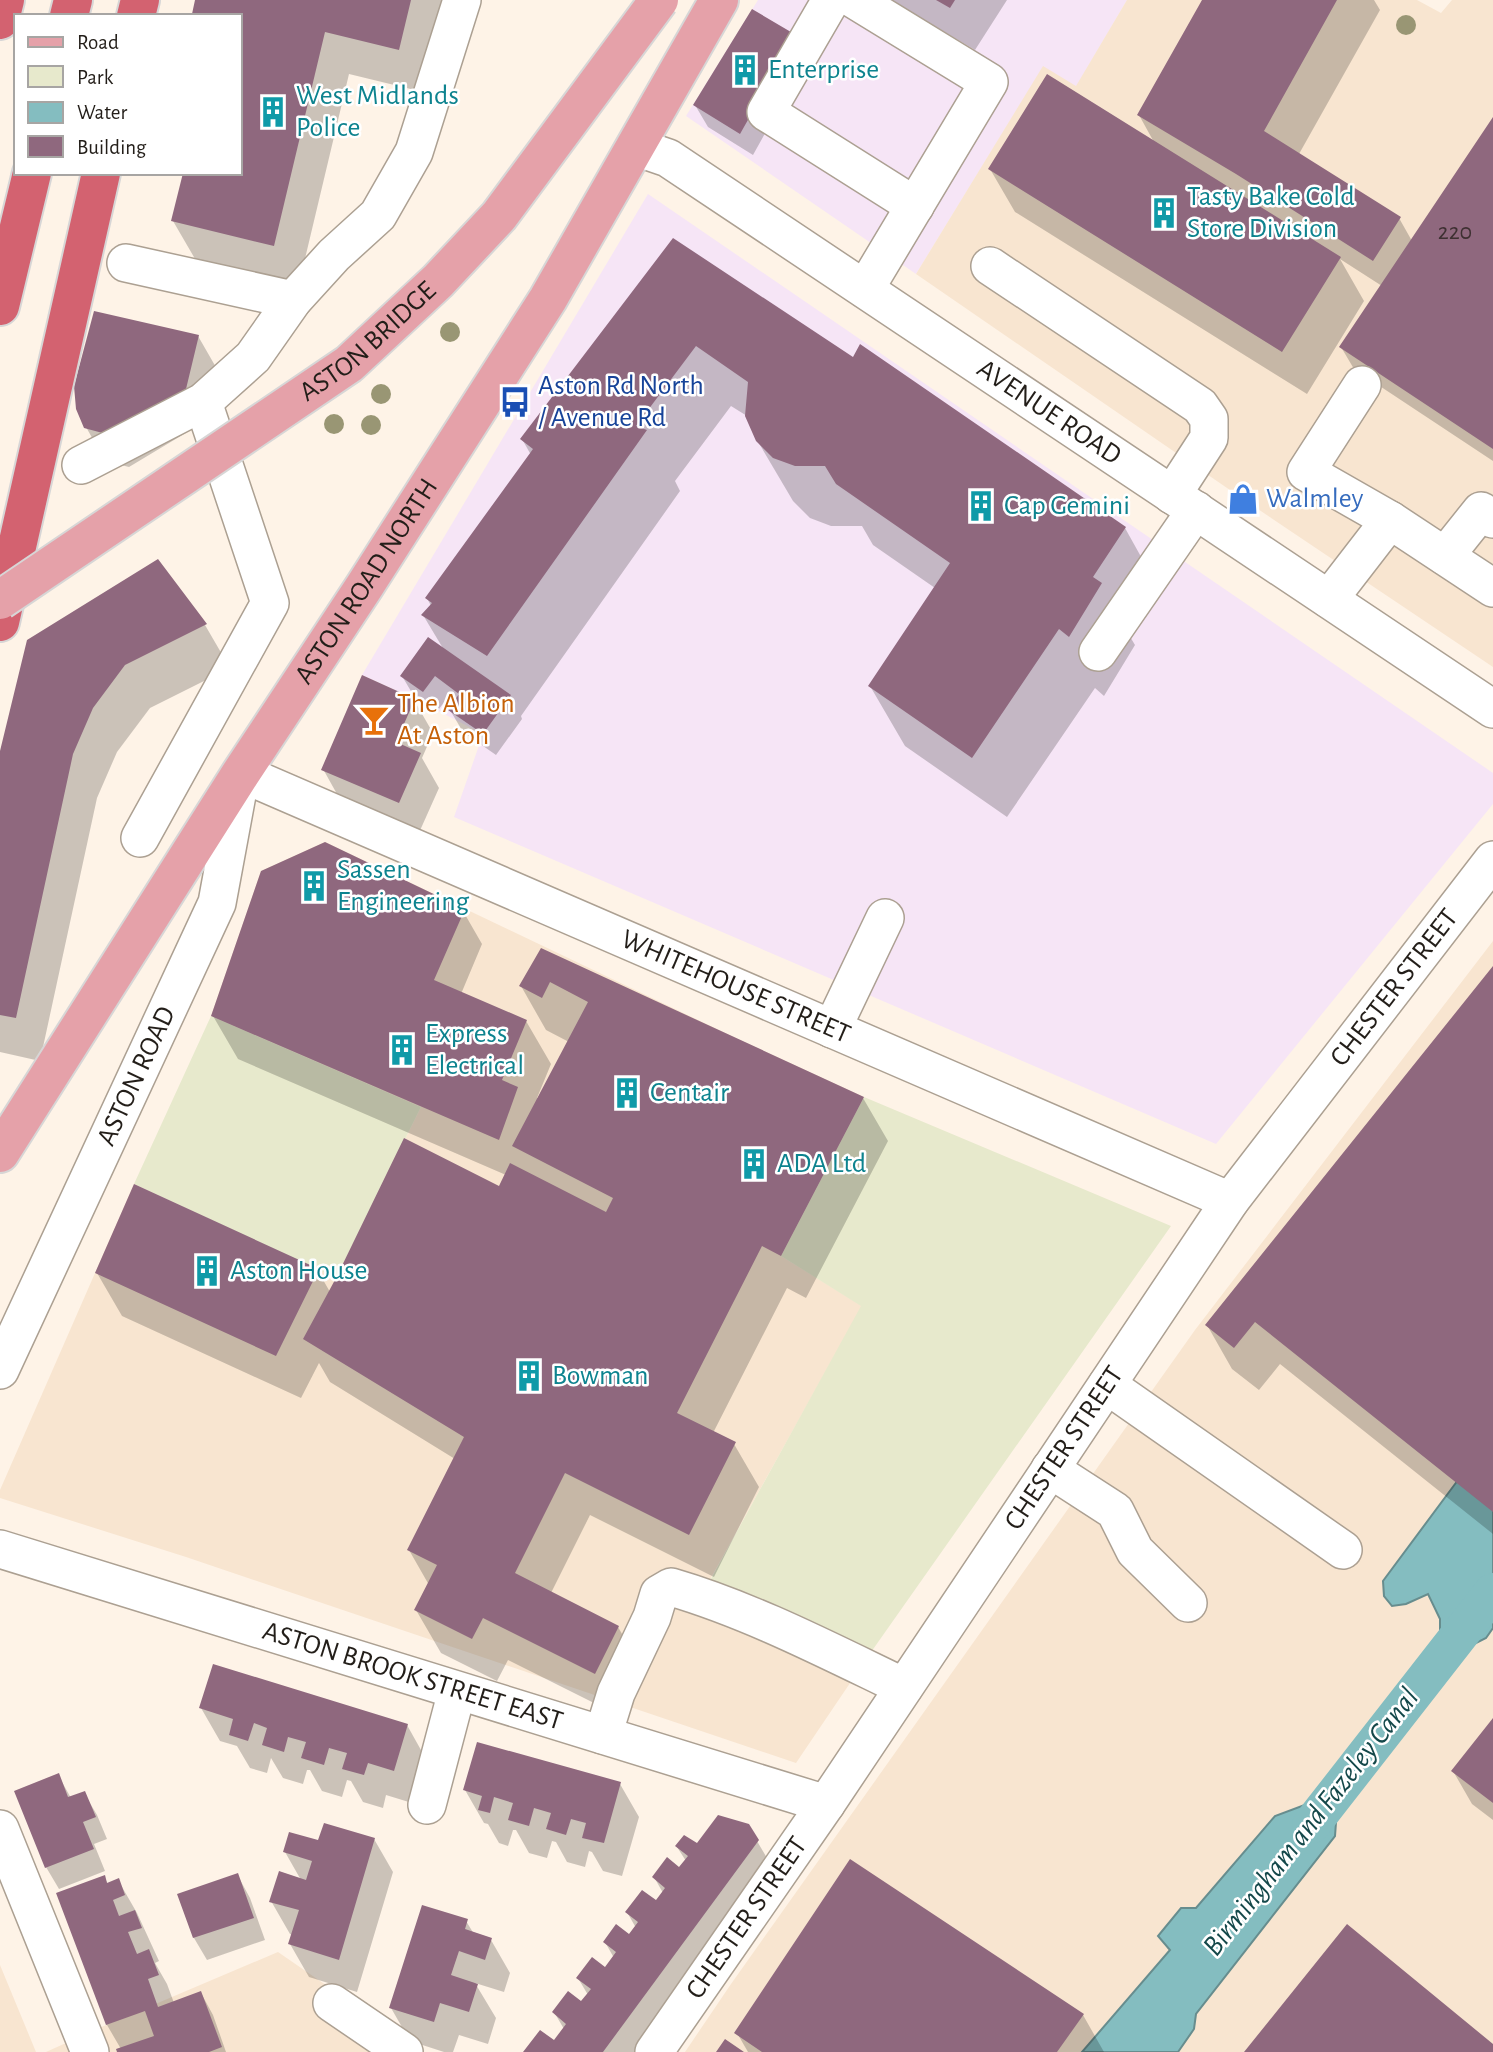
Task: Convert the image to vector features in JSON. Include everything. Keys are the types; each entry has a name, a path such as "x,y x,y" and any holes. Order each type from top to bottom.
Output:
{"highway":[{"path":"0,20 5,0"},
{"path":"0,306 32,175"},
{"path":"0,622 101,175"}],"main road":[{"name":"ASTON BRIDGE","path":"0,600 349,364 438,281 499,216 659,0"},
{"name":"ASTON ROAD NORTH","path":"0,1153 241,773 364,587 548,299 719,0"}],"street":[{"path":"81,465 203,402 253,357 293,300 334,255 378,215 414,152 462,0"},
{"path":"831,0 765,112 915,206"},
{"path":"855,0 989,82 865,289"},
{"name":"AVENUE ROAD","path":"636,147 668,158 1493,709"},
{"path":"126,263 293,300"},
{"path":"990,266 1200,406 1209,419 1209,438 1184,503 1098,652"},
{"path":"1362,385 1306,472 1390,520 1493,588"},
{"path":"140,838 270,603 203,402"},
{"path":"1445,556 1481,511 1493,519"},
{"path":"1329,599 1390,520"},
{"name":"WHITEHOUSE STREET","path":"241,773 1230,1201"},
{"name":"ASTON ROAD","path":"0,1370 217,903 241,773"},
{"name":"CHESTER STREET","path":"654,2052 827,1804 1230,1201 1493,860"},
{"path":"832,1029 885,918"},
{"path":"1107,1385 1343,1550"},
{"path":"1050,1469 1115,1511 1135,1551 1188,1603"},
{"name":"ASTON BROOK STREET EAST","path":"0,1549 827,1804"},
{"path":"603,1735 616,1693 652,1617 659,1594 671,1587 716,1602 904,1687"},
{"path":"427,1805 457,1691"},
{"path":"0,1829 49,1985 90,2052"},
{"path":"332,2003 404,2052"}],"shaded area":[{"path":"758,0 1127,0 1076,87 1043,67 916,274 686,116"},
{"path":"1127,0 1417,0 1441,13 1452,0 1493,0 1493,667 916,274 1043,66 1076,86"},
{"name":"Cap Gemini","path":"648,194 1493,773 1493,804 1216,1144 454,817 483,734 362,675"},
{"path":"325,842 864,1097 781,1256 862,1306 708,1583 869,1655 796,1763 186,1557 0,1498 0,1490 134,1184 336,1278 421,1107 211,1016 261,871"},
{"path":"1493,941 1493,2052 685,2052 1195,1330"},
{"path":"278,1952 423,2052 46,2052 106,2025"},
{"path":"0,1965 36,2052 0,2052"}],"green space":[{"path":"211,1016 421,1107 336,1278 134,1184"},
{"path":"864,1097 1171,1226 869,1655 708,1584 861,1306 781,1256"}],"water":[{"path":"1458,1480 1493,1503 1493,1628 1486,1638 1468,1647 1431,1674 1440,1636 1440,1619 1428,1594 1406,1604 1392,1606 1384,1596 1383,1581"},
{"path":"1344,1785 1337,1809 1335,1836 1196,2014 1194,2029 1178,2052 1082,2052 1170,1950 1158,1936 1181,1908 1196,1908 1275,1816 1318,1800"}],"building":[{"name":"West Midlands Police","path":"195,0 411,0 399,50 325,32 274,246 171,221 182,175 242,175 242,14 192,14"},
{"path":"936,0 955,0 950,8"},
{"path":"1202,0 1337,0 1264,131 1401,217 1373,261 1137,115"},
{"name":"Enterprise","path":"752,9 796,35 740,134 693,105"},
{"name":"Tasty Bake Cold Store Division","path":"1047,74 1341,257 1282,352 988,169"},
{"path":"1493,117 1493,449 1339,347"},
{"name":"Cap Gemini","path":"673,238 853,357 860,344 1126,527 1093,577 1102,583 1069,637 1059,629 972,758 868,686 950,563 836,484 825,466 795,466 773,458 756,441 745,416 748,382 696,346 636,426 647,430 487,656 421,615 432,603 425,598 533,449 520,439"},
{"path":"94,311 199,335 186,389 110,435 84,428 76,409 74,386"},
{"path":"158,559 207,624 125,665 93,708 73,754 16,1018 0,1015 0,751 27,640"},
{"path":"428,637 511,695 483,734 448,710 459,694 435,676 423,692 400,676"},
{"name":"The Albion At Aston","path":"362,675 415,699 396,742 421,753 399,803 321,770"},
{"name":"Express Electrical","path":"325,842 465,909 434,980 527,1020 502,1080 518,1087 499,1140 211,1016 261,871"},
{"name":"Bowman","path":"541,948 864,1097 781,1256 762,1246 677,1413 736,1442 689,1535 565,1473 515,1573 619,1626 595,1674 483,1618 472,1639 414,1610 437,1565 407,1550 464,1437 303,1339 404,1138 499,1186 510,1163 606,1212 613,1198 512,1146 588,1002 550,982 542,998 519,986"},
{"path":"1493,966 1493,1512 1255,1322 1234,1348 1205,1325"},
{"name":"Aston House","path":"134,1184 319,1269 276,1356 95,1273"},
{"path":"213,1664 408,1724 394,1771 368,1763 364,1775 342,1769 347,1753 329,1748 324,1765 301,1758 306,1742 288,1737 284,1752 262,1745 267,1728 254,1723 248,1741 229,1735 233,1719 199,1708"},
{"path":"1493,1718 1493,1803 1451,1771"},
{"path":"477,1742 621,1782 604,1843 582,1838 586,1823 571,1819 566,1835 546,1829 551,1813 534,1808 529,1826 508,1820 513,1803 494,1797 490,1813 478,1810 482,1796 463,1790"},
{"path":"59,1773 68,1797 85,1791 96,1817 83,1822 94,1849 45,1868 14,1791"},
{"path":"718,1815 749,1824 759,1840 603,2052 523,2052 540,2030 554,2040 566,2024 552,2012 568,1991 581,2001 591,1989 576,1978 592,1957 605,1967 616,1952 603,1942 616,1924 629,1934 638,1922 625,1912 642,1890 656,1900 665,1888 652,1877 667,1857 679,1867 688,1856 675,1846 684,1835 697,1843"},
{"path":"324,1823 375,1838 339,1960 288,1944 299,1910 269,1902 279,1871 306,1880 312,1861 283,1852 289,1832 318,1840"},
{"path":"850,1859 1084,2014 1057,2052 762,2052 734,2033"},
{"path":"238,1873 254,1918 193,1938 177,1894"},
{"path":"105,1875 107,1883 119,1878 125,1895 113,1900 119,1916 135,1910 142,1928 128,1932 137,1954 149,1949 159,1975 148,1979 158,2007 201,1991 222,2047 209,2052 117,2052 116,2049 154,2036 145,2011 106,2025 56,1893"},
{"path":"422,1905 468,1919 465,1929 492,1938 485,1960 459,1951 451,1975 478,1984 469,2012 440,2003 434,2022 389,2008"},
{"path":"1347,1924 1493,2044 1493,2052 1244,2052"},
{"path":"725,2039 744,2052 716,2052"}],"waterway":[{"name":"Birmingham and Fazeley Canal","path":"1311,1825 1493,1592"}],"place":[{"name":"Enterprise","path":"745,70"},
{"name":"West Midlands Police","path":"273,112"},
{"name":"Tasty Bake Cold Store Division","path":"1164,213"},
{"name":"Aston Rd North / Avenue Rd","path":"515,402"},
{"name":"Walmley","path":"1243,499"},
{"name":"Cap Gemini","path":"981,506"},
{"name":"The Albion At Aston","path":"374,720"},
{"name":"Sassen Engineering","path":"314,886"},
{"name":"Express Electrical","path":"402,1050"},
{"name":"Centair","path":"627,1093"},
{"name":"ADA Ltd","path":"754,1164"},
{"name":"Aston House","path":"207,1271"},
{"name":"Bowman","path":"529,1376"}]}
